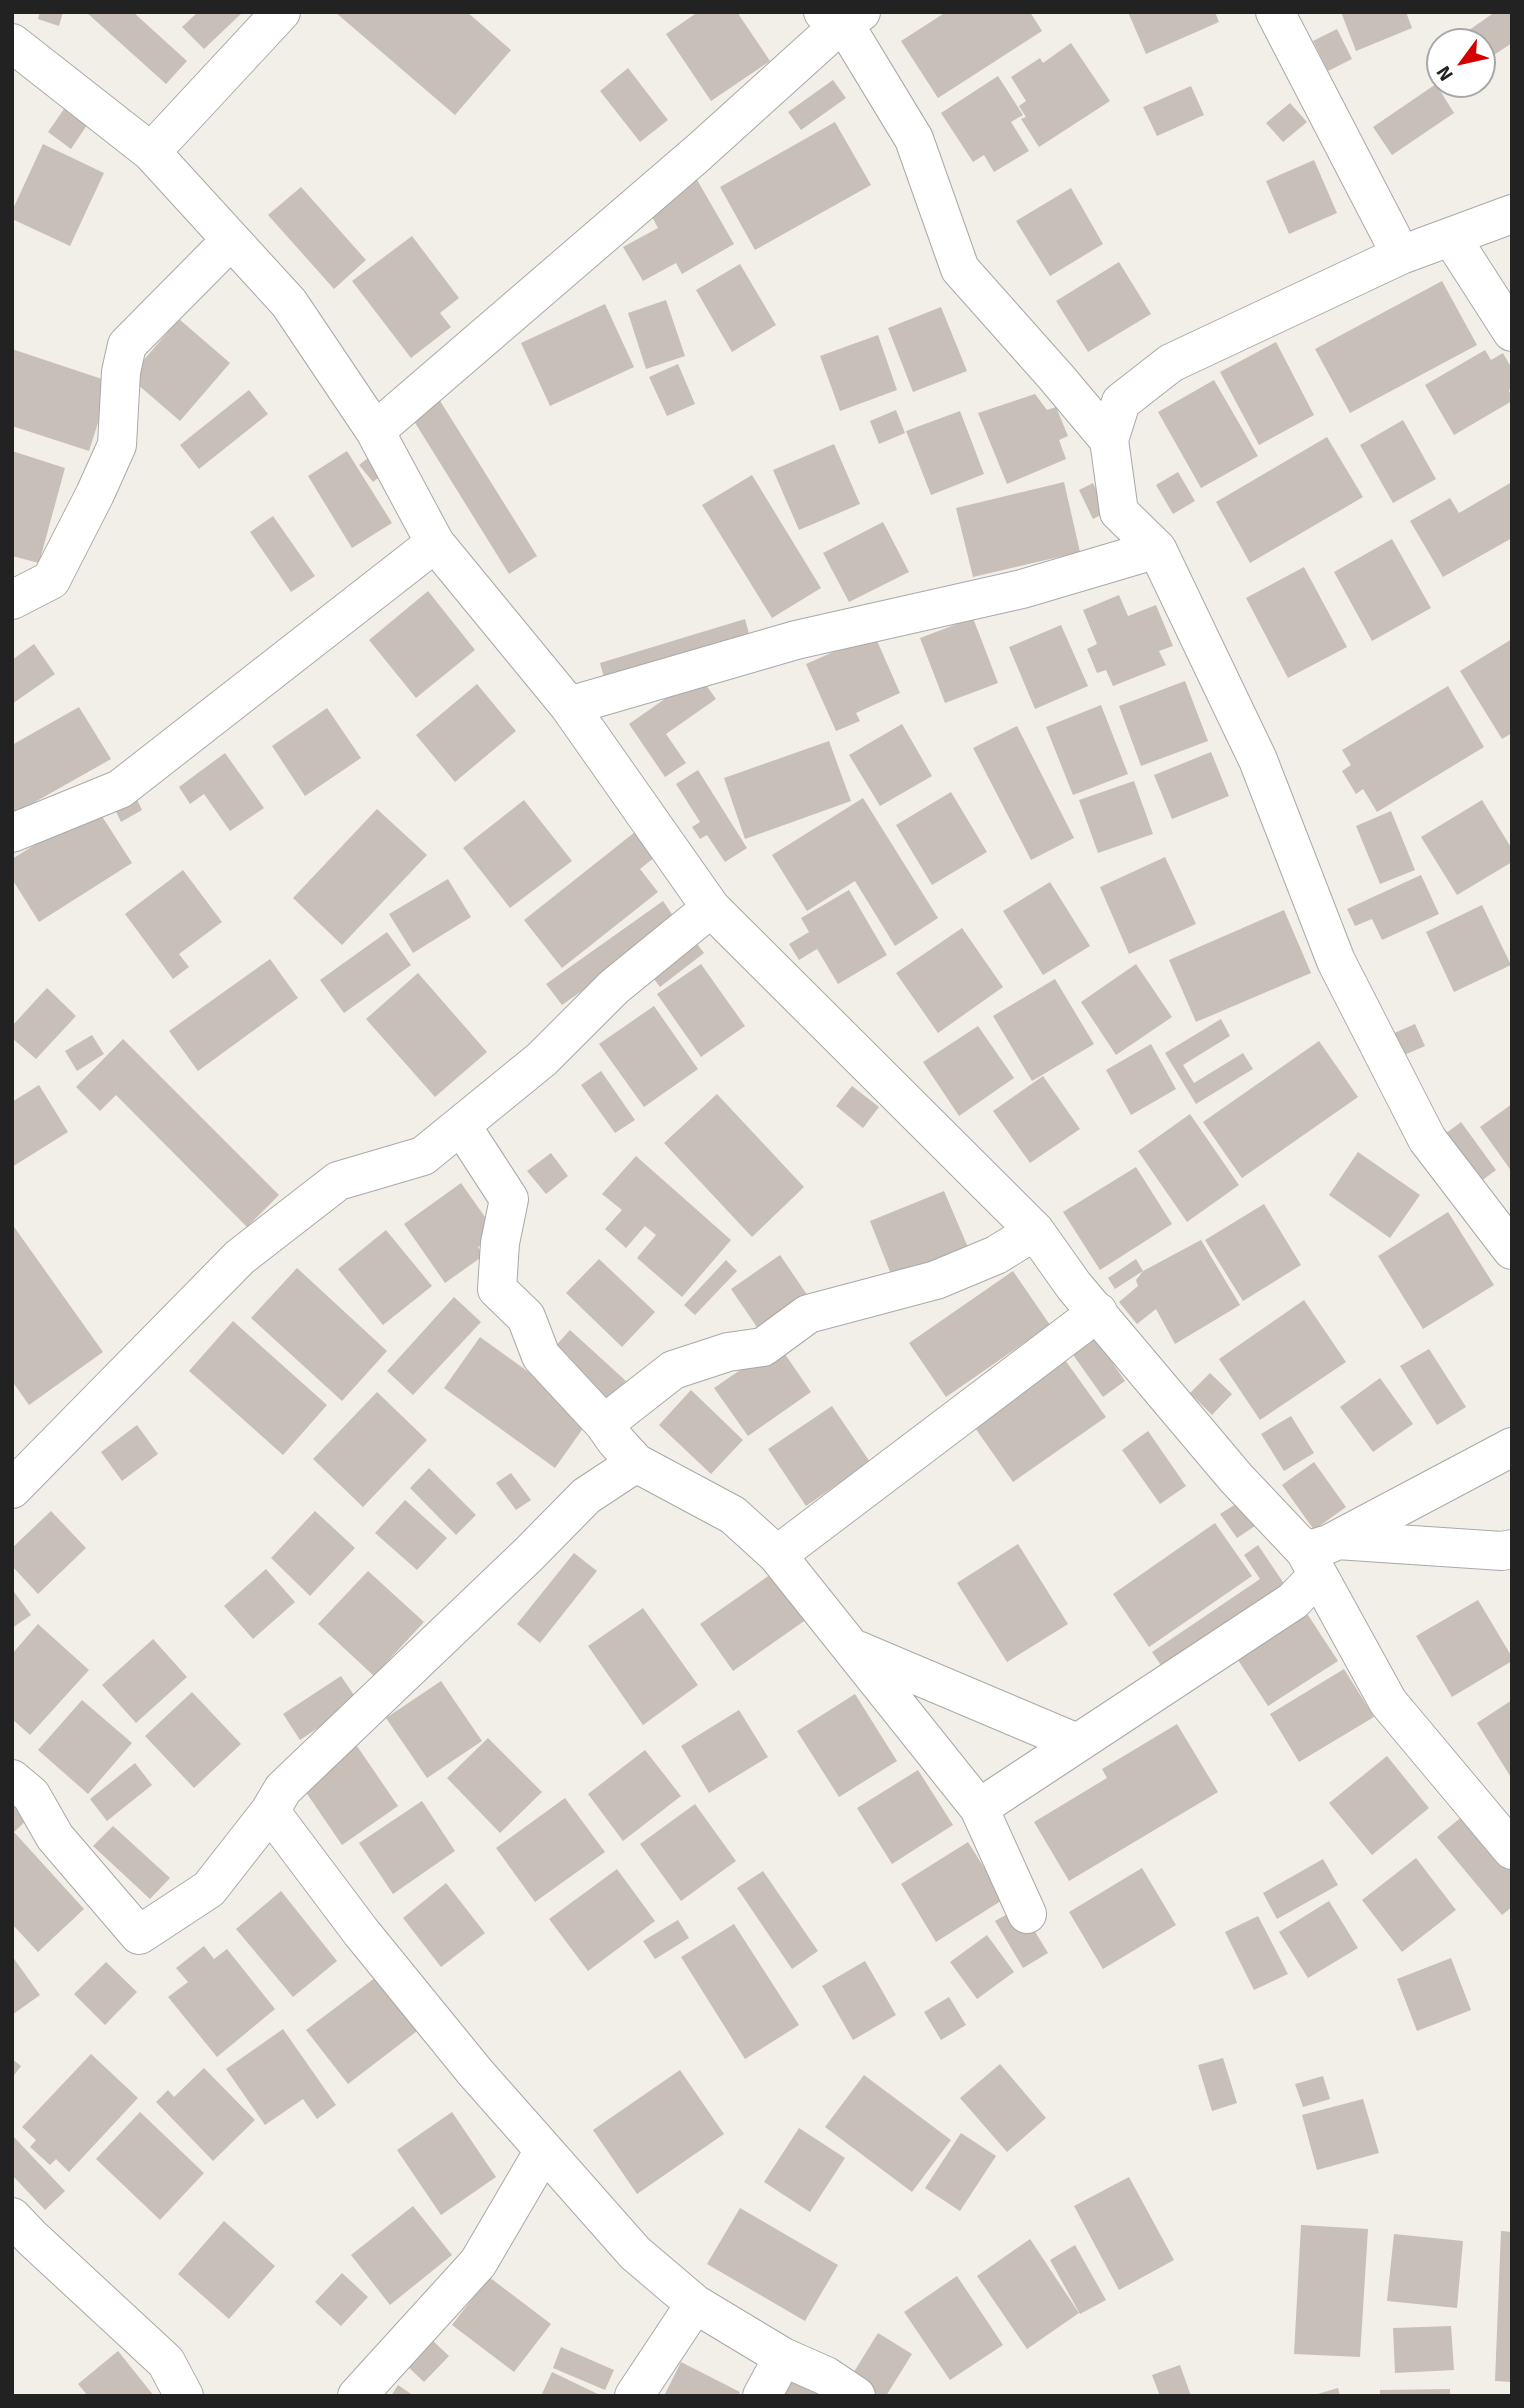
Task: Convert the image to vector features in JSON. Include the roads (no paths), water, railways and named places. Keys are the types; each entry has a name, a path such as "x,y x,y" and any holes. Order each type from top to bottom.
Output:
{"street":[{"path":"151,152 281,12"},
{"path":"1275,12 1401,255"},
{"path":"375,431 698,153 842,16 914,139 960,269 1109,440"},
{"path":"12,43 151,152 289,303 375,431 435,543 569,706 711,908 1035,1231 1074,1286 1236,1478 1320,1555 1388,1702 1512,1850"},
{"path":"1512,214 1401,255 1171,363 1121,401 1109,440 1119,512 1157,549 1258,760 1336,961 1427,1139 1512,1250"},
{"path":"1451,237 1512,332"},
{"path":"12,600 51,580 106,470 117,445 121,372 127,345 231,240"},
{"path":"12,833 120,789 435,543"},
{"path":"569,706 796,640 1022,589 1157,549"},
{"path":"12,1489 240,1257 338,1181 423,1156 542,1059 614,987 711,908"},
{"path":"461,1125 509,1199 500,1243 497,1289 526,1317 541,1356 604,1424 636,1464 733,1515 777,1555 979,1808 1027,1914"},
{"path":"604,1424 673,1370 727,1352 762,1347 808,1314 936,1280 996,1255 1035,1231"},
{"path":"777,1555 1098,1312"},
{"path":"979,1808 1293,1601 1320,1555 1512,1447"},
{"path":"12,1779 31,1795 55,1837 139,1934 209,1889 284,1789 586,1496 636,1464"},
{"path":"1320,1555 1512,1549"},
{"path":"851,1648 1077,1743"},
{"path":"270,1811 361,1932 475,2072 635,2253 695,2304 783,2357 825,2376 856,2396"},
{"path":"356,2396 478,2263 543,2152"},
{"path":"12,2217 166,2362 184,2396"},
{"path":"634,2396 695,2304"},
{"path":"762,2396 783,2357"}]}
